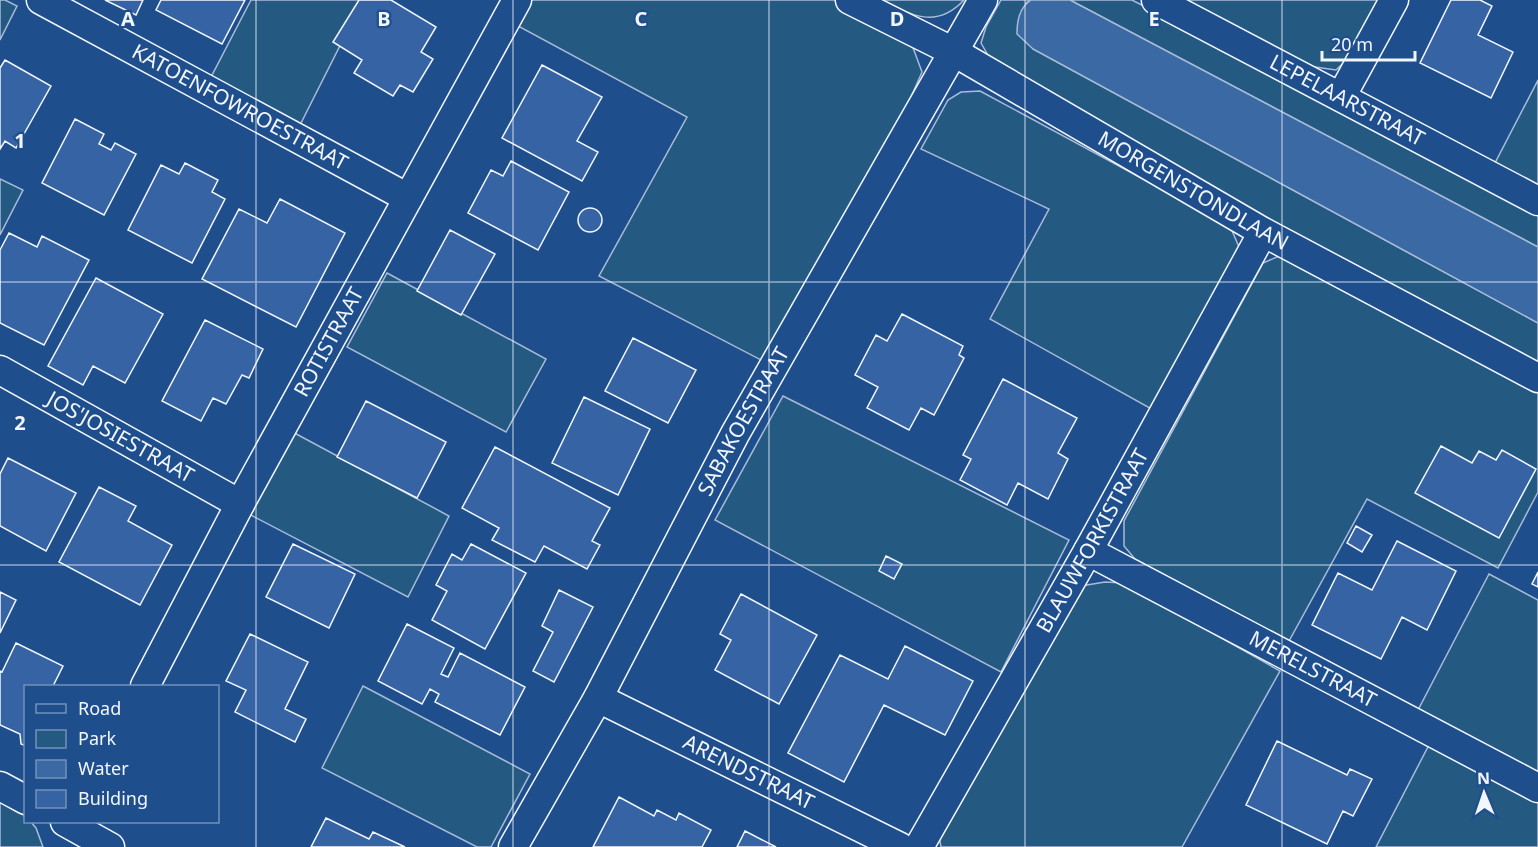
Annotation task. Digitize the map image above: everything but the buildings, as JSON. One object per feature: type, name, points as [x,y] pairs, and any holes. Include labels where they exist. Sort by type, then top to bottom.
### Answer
[{"type":"street","name":"KATOENFOWROESTRAAT","points":[[41,0],[408,198]]},
{"type":"street","name":"ROTISTRAAT","points":[[146,685],[240,504],[517,0]]},
{"type":"street","name":"MORGENSTONDLAAN","points":[[850,0],[954,52],[1263,232],[1538,378]]},
{"type":"street","name":"SABAKOESTRAAT","points":[[513,847],[598,698],[735,434],[983,0]]},
{"type":"street","name":"LEPELAARSTRAAT","points":[[1156,0],[1538,201]]},
{"type":"street","points":[[1341,97],[1394,0]]},
{"type":"street","name":"BLAUWFORKISTRAAT","points":[[919,847],[1088,551],[1263,232]]},
{"type":"street","name":"JOS'JOSIESTRAAT","points":[[0,370],[240,504]]},
{"type":"street","name":"MERELSTRAAT","points":[[1088,551],[1538,788]]},
{"type":"street","name":"ARENDSTRAAT","points":[[598,698],[900,847]]},
{"type":"street","points":[[0,786],[24,799]]},
{"type":"street","points":[[68,829],[110,847]]},
{"type":"green space","points":[[0,0],[17,6],[0,40]]},
{"type":"green space","points":[[251,0],[363,0],[299,127],[209,81]]},
{"type":"green space","points":[[532,0],[840,0],[912,45],[922,72],[911,97],[765,362],[599,276],[687,117],[518,26]]},
{"type":"green space","points":[[882,0],[964,0],[944,14],[924,17],[904,11]]},
{"type":"green space","points":[[1001,0],[1031,0],[1026,3],[1033,49],[1538,323],[1538,362],[1124,142],[989,57],[981,43],[986,27]]},
{"type":"green space","points":[[1070,0],[1132,0],[1216,43],[1538,215],[1538,247]]},
{"type":"green space","points":[[1181,0],[1383,0],[1356,51],[1336,70],[1308,66]]},
{"type":"green space","points":[[1538,80],[1538,186],[1495,163]]},
{"type":"green space","points":[[980,91],[1230,226],[1239,247],[1155,411],[990,319],[1049,209],[921,149],[948,100],[961,92]]},
{"type":"green space","points":[[0,179],[23,190],[0,235]]},
{"type":"green space","points":[[1286,253],[1538,388],[1538,492],[1498,568],[1367,499],[1289,641],[1135,559],[1124,546],[1124,521],[1263,263]]},
{"type":"green space","points":[[387,273],[546,359],[506,432],[347,347]]},
{"type":"green space","points":[[783,396],[1069,540],[1001,672],[715,520]]},
{"type":"green space","points":[[287,429],[449,516],[408,597],[243,511]]},
{"type":"green space","points":[[1489,574],[1538,600],[1538,776],[1417,712]]},
{"type":"green space","points":[[1105,582],[1124,583],[1280,671],[1182,847],[941,847],[939,836],[1081,586]]},
{"type":"green space","points":[[363,686],[530,774],[491,847],[477,847],[322,768]]},
{"type":"green space","points":[[1430,743],[1538,802],[1538,847],[1376,847]]},
{"type":"green space","points":[[0,801],[23,813],[24,823],[32,823],[36,828],[43,847],[0,847]]},
{"type":"water","points":[[1031,0],[1070,0],[1538,247],[1538,323],[1033,49],[1017,34],[1020,15]]}]
